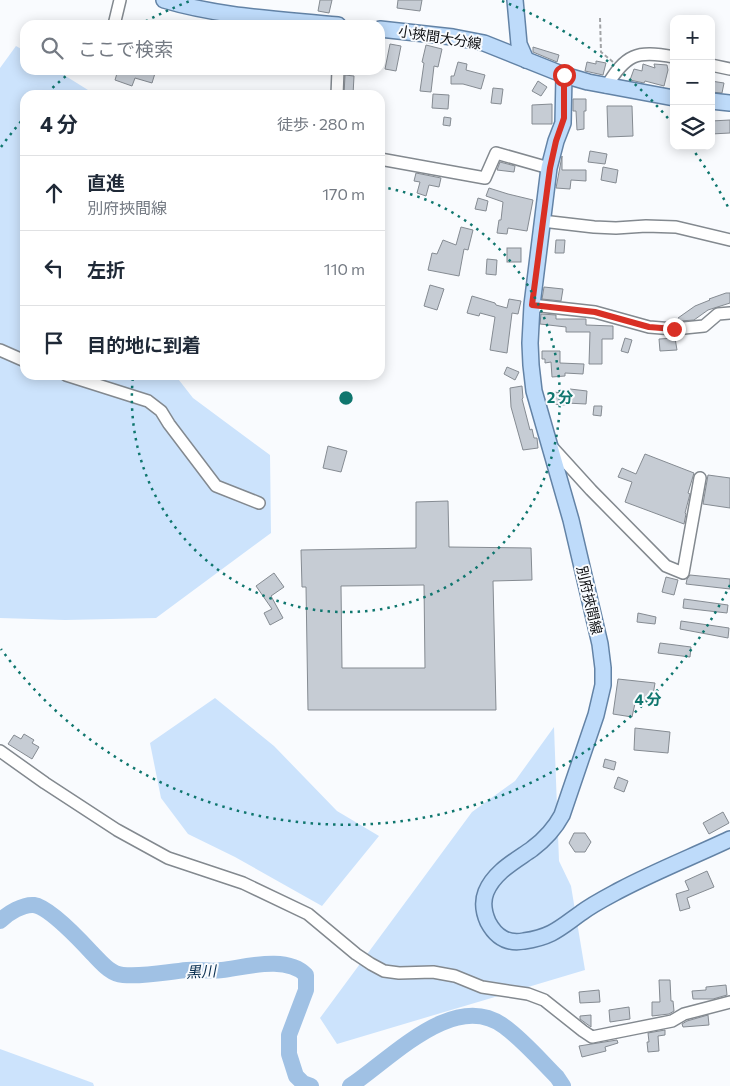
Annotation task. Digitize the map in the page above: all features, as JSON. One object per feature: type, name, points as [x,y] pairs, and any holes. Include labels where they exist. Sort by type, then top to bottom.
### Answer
[{"type":"main road","points":[[164,0],[210,11],[279,20]]},
{"type":"main road","points":[[515,0],[519,44],[526,60],[564,75],[606,87],[670,97]]},
{"type":"main road","name":"小挾間大分線","points":[[385,30],[453,37],[484,43],[526,60]]},
{"type":"main road","name":"別府挾間線","points":[[564,75],[563,123],[556,141],[550,168],[532,305],[530,343],[532,378],[571,520],[600,644],[604,668],[603,685],[592,729],[562,815],[540,842],[507,866],[489,886],[484,902],[486,918],[497,936],[509,941],[524,942],[552,934],[581,913],[622,889],[730,839]]},
{"type":"main road","points":[[715,101],[730,103]]},
{"type":"street","points":[[115,20],[120,0]]},
{"type":"street","points":[[606,87],[618,67],[625,61],[638,56],[656,54],[670,56]]},
{"type":"street","points":[[715,66],[730,69]]},
{"type":"street","points":[[337,90],[338,75]]},
{"type":"street","points":[[385,160],[485,178],[496,154],[550,168]]},
{"type":"street","points":[[542,220],[594,227],[676,227],[730,240]]},
{"type":"street","points":[[532,305],[595,312],[649,327],[674,329],[704,326],[718,314],[730,313]]},
{"type":"street","points":[[0,350],[20,359]]},
{"type":"street","points":[[82,380],[148,401],[160,410],[216,486],[259,503]]},
{"type":"street","points":[[549,444],[591,490],[666,566],[683,573],[700,478]]},
{"type":"street","points":[[0,751],[117,830],[168,858],[224,876],[308,914],[356,954],[384,971],[400,973],[433,972],[456,976],[482,987],[528,994],[544,1000],[583,1032],[592,1037],[672,1021],[684,1014],[730,1002]]},
{"type":"path","points":[[600,18],[602,52],[618,67]]},
{"type":"shaded area","points":[[16,46],[20,48],[20,75],[64,75],[88,90],[20,90],[20,380],[179,380],[193,398],[270,455],[271,533],[156,618],[65,620],[0,618],[0,68]]},
{"type":"shaded area","points":[[215,698],[274,746],[337,811],[379,836],[322,906],[235,857],[188,834],[161,798],[150,743]]},
{"type":"shaded area","points":[[554,727],[559,861],[571,886],[585,970],[337,1044],[320,1018],[472,812],[515,781]]},
{"type":"shaded area","points":[[0,1049],[93,1083],[94,1086],[0,1086]]},
{"type":"building","points":[[320,0],[332,0],[329,13],[318,11]]},
{"type":"building","points":[[398,0],[422,0],[420,11],[397,8]]},
{"type":"building","points":[[390,44],[401,46],[396,71],[385,69]]},
{"type":"building","points":[[426,45],[442,49],[438,67],[434,66],[431,92],[420,91],[424,63],[422,62]]},
{"type":"building","points":[[533,47],[559,55],[557,62],[533,52]]},
{"type":"building","points":[[596,61],[606,63],[603,75],[585,71],[587,62],[596,64]]},
{"type":"building","points":[[458,62],[467,64],[466,70],[485,75],[481,89],[463,84],[451,84],[451,76],[454,76]]},
{"type":"building","points":[[643,64],[655,68],[654,64],[667,65],[668,70],[664,86],[645,81],[644,83],[630,80],[634,69],[642,71]]},
{"type":"building","points":[[116,75],[154,75],[152,83],[135,78],[132,86],[115,80]]},
{"type":"building","points":[[345,75],[354,76],[353,90],[344,90]]},
{"type":"building","points":[[538,81],[547,87],[541,96],[532,91]]},
{"type":"building","points":[[715,82],[724,83],[722,93],[715,92]]},
{"type":"building","points":[[493,88],[503,89],[501,104],[491,103]]},
{"type":"building","points":[[433,94],[449,95],[448,109],[432,108]]},
{"type":"building","points":[[573,99],[586,99],[584,129],[577,130],[576,111],[573,111]]},
{"type":"building","points":[[552,104],[552,124],[532,124],[532,105]]},
{"type":"building","points":[[607,106],[632,106],[633,136],[608,137]]},
{"type":"building","points":[[444,117],[451,118],[450,126],[443,125]]},
{"type":"building","points":[[730,120],[730,133],[715,134],[715,121]]},
{"type":"building","points":[[590,151],[607,154],[605,164],[588,162]]},
{"type":"building","points":[[562,156],[562,170],[586,170],[586,181],[571,180],[570,189],[556,188]]},
{"type":"building","points":[[500,162],[515,166],[514,172],[497,170]]},
{"type":"building","points":[[603,167],[618,170],[616,183],[601,180]]},
{"type":"building","points":[[416,173],[441,178],[439,187],[429,185],[426,196],[417,193],[420,182],[414,181]]},
{"type":"building","points":[[489,188],[533,200],[527,231],[508,228],[507,234],[497,233],[503,202],[486,196]]},
{"type":"building","points":[[478,198],[488,201],[486,211],[475,209]]},
{"type":"building","points":[[461,227],[473,230],[468,250],[464,249],[459,276],[428,270],[432,253],[437,254],[443,240],[456,245]]},
{"type":"building","points":[[556,240],[565,240],[564,253],[555,253]]},
{"type":"building","points":[[507,248],[521,248],[521,262],[507,262]]},
{"type":"building","points":[[487,259],[497,260],[496,275],[486,274]]},
{"type":"building","points":[[430,285],[444,289],[437,310],[424,306]]},
{"type":"building","points":[[544,287],[563,289],[561,301],[542,299]]},
{"type":"building","points":[[730,293],[730,303],[708,310],[694,320],[680,321],[678,318],[695,306]]},
{"type":"building","points":[[472,296],[507,308],[509,299],[521,301],[518,314],[512,313],[507,353],[490,350],[495,317],[480,313],[479,316],[467,313]]},
{"type":"building","points":[[541,314],[556,315],[556,319],[586,319],[586,325],[613,326],[613,339],[602,339],[602,364],[589,364],[590,332],[566,332],[566,327],[540,324]]},
{"type":"building","points":[[625,338],[632,340],[628,353],[621,351]]},
{"type":"building","points":[[675,338],[677,350],[660,351],[659,339]]},
{"type":"building","points":[[542,351],[560,351],[560,363],[584,364],[583,374],[565,373],[565,376],[552,377],[551,362],[545,363],[545,359],[542,359]]},
{"type":"building","points":[[507,367],[519,372],[515,380],[504,374]]},
{"type":"building","points":[[522,386],[522,399],[530,430],[532,429],[534,438],[537,438],[538,448],[523,450],[511,407],[510,388]]},
{"type":"building","points":[[570,389],[587,391],[586,404],[550,404],[550,392],[569,393]]},
{"type":"building","points":[[594,406],[602,406],[601,416],[593,415]]},
{"type":"building","points":[[328,446],[347,451],[341,472],[323,468]]},
{"type":"building","points":[[645,454],[694,473],[688,493],[690,494],[684,524],[625,502],[632,482],[618,477],[622,468],[636,474]]},
{"type":"building","points":[[708,475],[730,478],[730,508],[703,504]]},
{"type":"building","points":[[448,501],[449,547],[531,548],[532,580],[493,581],[496,710],[308,710],[306,587],[302,587],[301,550],[416,548],[416,502]],"holes":[[[424,585],[425,668],[342,668],[341,586]]]},
{"type":"building","points":[[274,573],[284,587],[271,596],[283,618],[270,625],[264,613],[272,609],[256,586]]},
{"type":"building","points":[[690,575],[730,579],[730,589],[686,584]]},
{"type":"building","points":[[666,577],[678,580],[674,595],[662,592]]},
{"type":"building","points":[[684,599],[728,605],[727,613],[683,608]]},
{"type":"building","points":[[638,613],[656,617],[655,624],[637,622]]},
{"type":"building","points":[[681,621],[729,628],[728,638],[680,629]]},
{"type":"building","points":[[660,643],[691,647],[690,657],[658,653]]},
{"type":"building","points":[[618,679],[655,683],[652,701],[636,699],[632,717],[613,714]]},
{"type":"building","points":[[635,728],[670,732],[668,753],[634,750]]},
{"type":"building","points":[[24,734],[34,740],[32,743],[39,747],[32,759],[8,744],[14,735],[21,739]]},
{"type":"building","points":[[605,759],[616,762],[614,770],[603,767]]},
{"type":"building","points":[[618,777],[628,781],[624,792],[614,788]]},
{"type":"building","points":[[723,812],[729,823],[709,834],[703,823]]},
{"type":"building","points":[[574,833],[585,833],[591,842],[585,852],[575,852],[569,843]]},
{"type":"building","points":[[707,871],[714,887],[687,898],[690,908],[680,911],[676,894],[689,890],[685,881]]},
{"type":"building","points":[[659,980],[670,980],[671,1001],[673,1001],[674,1011],[669,1014],[652,1016],[652,1002],[660,1002]]},
{"type":"building","points":[[726,985],[727,995],[713,999],[693,999],[692,991],[706,990],[706,987]]},
{"type":"building","points":[[599,990],[600,1002],[580,1003],[579,992]]},
{"type":"building","points":[[629,1007],[630,1019],[610,1022],[609,1010]]},
{"type":"building","points":[[591,1015],[591,1027],[580,1019],[580,1016]]},
{"type":"building","points":[[708,1015],[709,1025],[683,1027],[682,1024],[687,1021]]},
{"type":"building","points":[[665,1030],[665,1035],[658,1036],[659,1051],[648,1052],[648,1033]]},
{"type":"building","points":[[617,1040],[618,1043],[605,1047],[606,1051],[582,1057],[579,1046]]},
{"type":"waterway","name":"黒川","points":[[0,921],[11,912],[21,908],[30,905],[40,907],[64,925],[106,967],[123,975],[147,975],[187,970],[218,971],[266,964],[288,965],[298,969],[306,975],[306,990],[289,1035],[289,1054],[296,1076],[303,1083],[311,1086]]},
{"type":"waterway","name":"黒川","points":[[350,1086],[424,1032],[445,1022],[465,1016],[486,1017],[505,1027],[532,1051],[563,1086]]},
{"type":"route","points":[[564,75],[564,118],[552,157],[544,199],[532,305],[595,312],[649,327],[674,329]]}]
